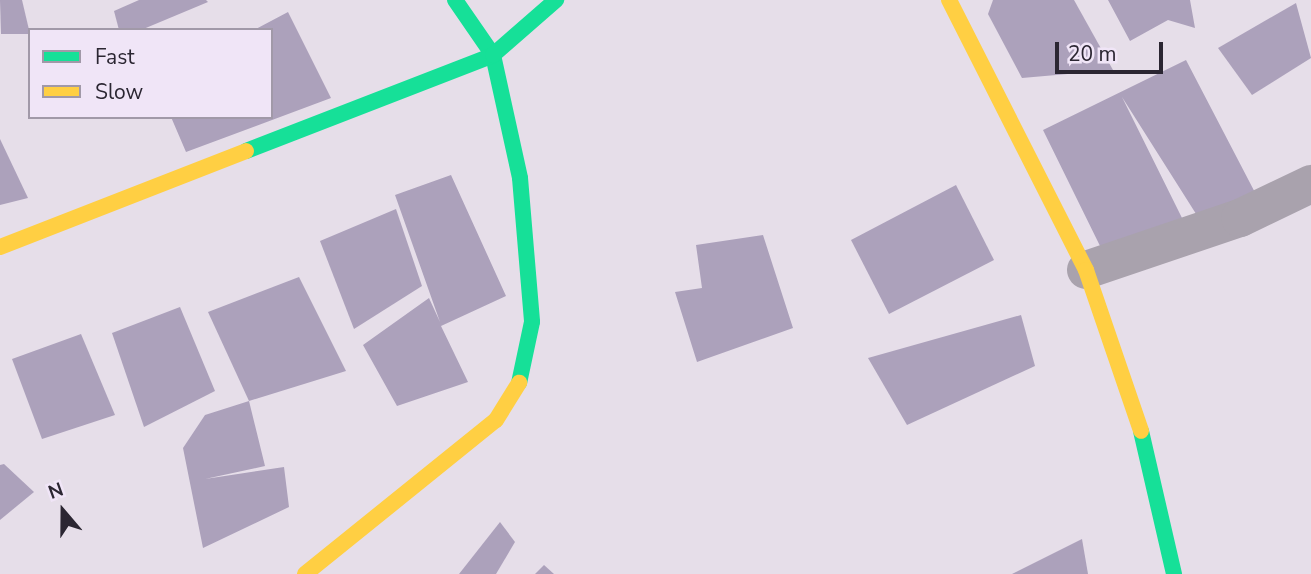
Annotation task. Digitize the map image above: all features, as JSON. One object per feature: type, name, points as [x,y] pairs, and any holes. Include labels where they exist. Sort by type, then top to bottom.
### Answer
[{"type":"street","points":[[305,574],[496,420],[525,373],[532,322],[520,178],[493,55],[455,0]]},
{"type":"street","points":[[0,247],[493,55],[556,0]]},
{"type":"street","points":[[949,0],[1086,270],[1136,408],[1174,574]]},
{"type":"street","points":[[1086,270],[1240,218],[1311,184]]},
{"type":"building","points":[[0,0],[22,0],[28,34],[1,34]]},
{"type":"building","points":[[139,0],[208,2],[146,28],[118,28],[114,11]]},
{"type":"building","points":[[993,0],[1074,0],[1113,70],[1022,78],[988,14]]},
{"type":"building","points":[[1108,0],[1190,0],[1195,28],[1168,20],[1130,41]]},
{"type":"building","points":[[1296,3],[1311,58],[1252,95],[1218,48]]},
{"type":"building","points":[[288,12],[331,98],[186,152],[172,119],[273,119],[273,28],[258,28]]},
{"type":"building","points":[[1186,60],[1261,204],[1198,217],[1122,97],[1182,218],[1102,250],[1043,130]]},
{"type":"building","points":[[0,139],[28,198],[0,205]]},
{"type":"building","points":[[451,175],[506,296],[441,326],[468,382],[397,406],[363,345],[429,298],[440,322],[395,195]]},
{"type":"building","points":[[956,185],[994,260],[889,314],[851,240]]},
{"type":"building","points":[[396,209],[422,286],[354,329],[320,241]]},
{"type":"building","points":[[763,235],[793,328],[697,362],[675,292],[702,288],[696,245]]},
{"type":"building","points":[[299,277],[346,371],[249,401],[208,312]]},
{"type":"building","points":[[180,307],[215,391],[144,427],[112,333]]},
{"type":"building","points":[[1021,315],[1035,366],[907,425],[868,358]]},
{"type":"building","points":[[81,334],[115,415],[42,439],[12,359]]},
{"type":"building","points":[[249,401],[265,466],[205,479],[284,467],[289,507],[203,548],[183,448],[205,415]]},
{"type":"building","points":[[4,464],[34,492],[0,520],[0,465]]},
{"type":"building","points":[[500,522],[515,542],[496,574],[459,574]]},
{"type":"building","points":[[1082,539],[1088,574],[1012,574]]},
{"type":"building","points":[[544,565],[554,574],[535,574]]},
{"type":"traffic: fast","points":[[455,0],[493,55],[520,178],[532,322],[519,383]]},
{"type":"traffic: fast","points":[[246,151],[493,55],[556,0]]},
{"type":"traffic: fast","points":[[1141,431],[1174,574]]},
{"type":"traffic: slow","points":[[949,0],[1086,270],[1141,431]]},
{"type":"traffic: slow","points":[[0,247],[246,151]]},
{"type":"traffic: slow","points":[[305,574],[496,420],[519,383]]}]
